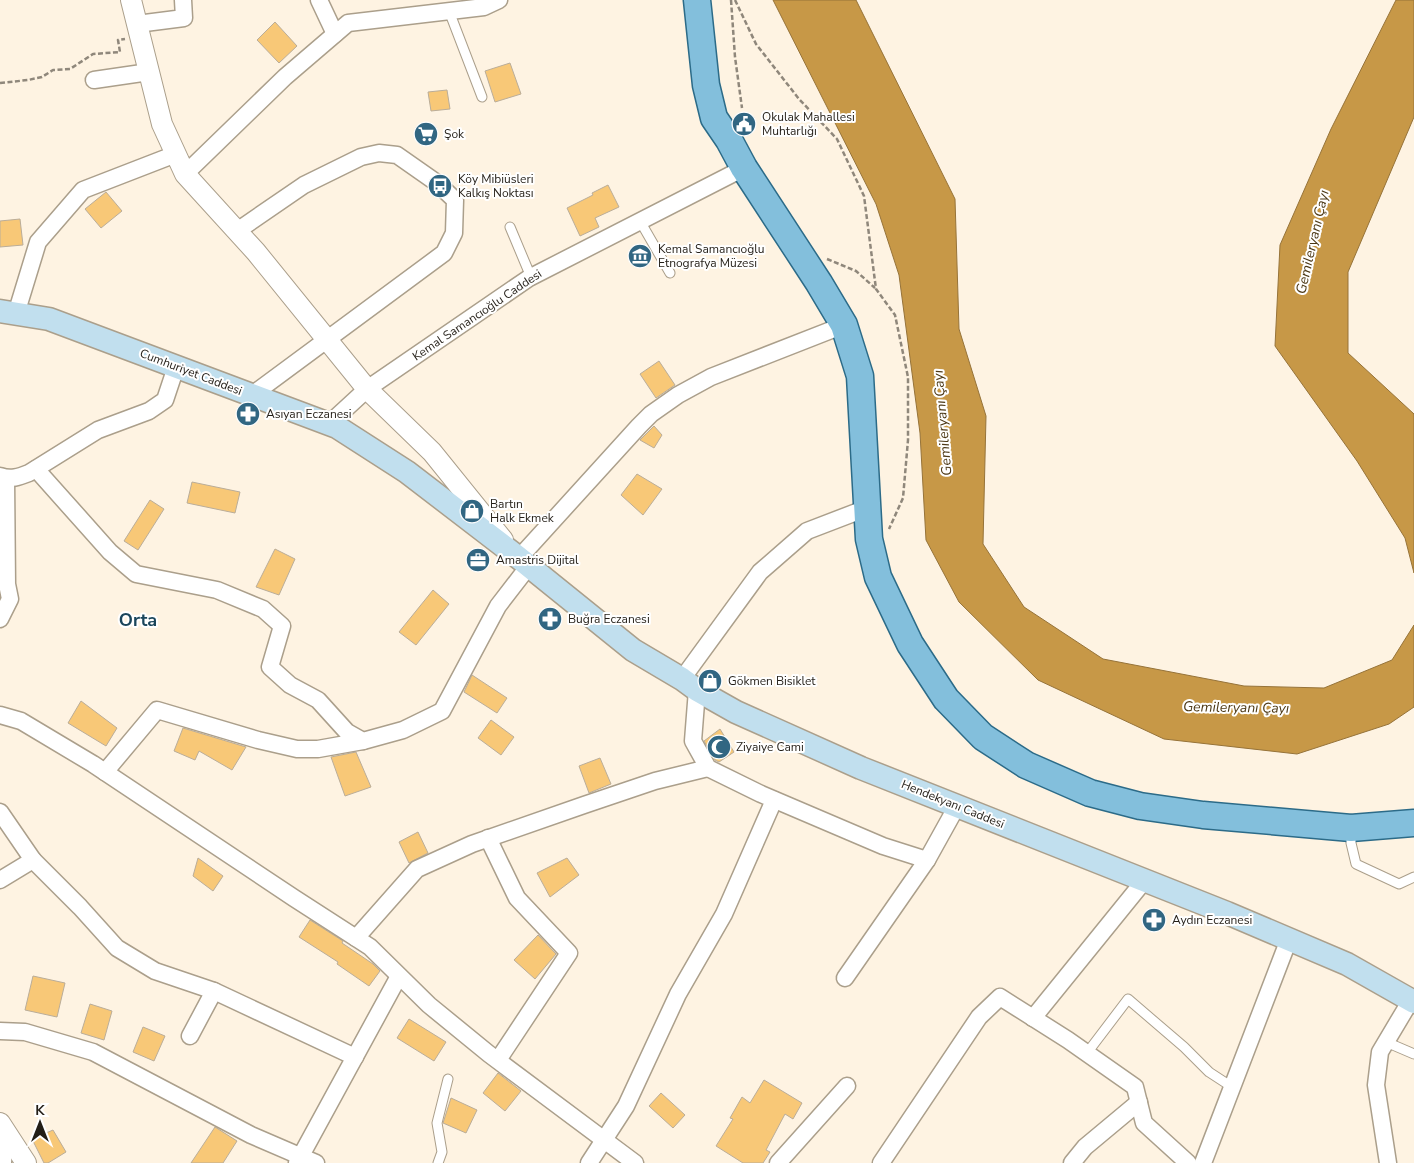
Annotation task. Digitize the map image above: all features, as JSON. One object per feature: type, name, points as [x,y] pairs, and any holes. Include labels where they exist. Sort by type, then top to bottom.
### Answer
[{"type":"main road","points":[[697,0],[706,85],[714,118],[844,325],[860,376],[868,539],[878,577],[910,644],[946,699],[983,738],[1026,764],[1090,793],[1140,806],[1203,815],[1351,828],[1414,823]]},
{"type":"main road","name":"Cumhuriyet Caddesi","points":[[8,313],[48,319],[337,427],[406,472],[523,563]]},
{"type":"main road","name":"Hendekyanı Caddesi","points":[[523,563],[633,650],[736,712],[861,768],[1289,939],[1347,964],[1413,1001]]},
{"type":"street","points":[[132,0],[162,124],[185,174],[256,252],[367,389],[432,452],[523,563]]},
{"type":"street","points":[[139,29],[184,18],[183,0]]},
{"type":"street","points":[[319,0],[335,34]]},
{"type":"street","points":[[185,174],[285,77],[348,23],[484,7],[499,0]]},
{"type":"street","points":[[94,80],[149,72]]},
{"type":"street","points":[[237,231],[304,185],[361,157],[379,152],[398,155],[437,183],[456,200],[454,234],[444,253],[252,395]]},
{"type":"street","points":[[8,313],[38,242],[83,190],[176,154]]},
{"type":"street","name":"Kemal Samancıoğlu Caddesi","points":[[329,424],[367,389],[531,277],[744,168]]},
{"type":"street","points":[[106,772],[157,710],[258,740],[297,749],[318,749],[363,742],[403,730],[442,711],[523,563],[639,426],[664,404],[694,385],[844,325]]},
{"type":"street","points":[[0,619],[10,599],[6,584],[3,477],[18,478],[36,469],[98,430],[150,411],[165,400],[176,367]]},
{"type":"street","points":[[36,469],[110,552],[136,574],[217,590],[263,609],[282,626],[270,666],[290,686],[318,700],[346,732],[363,742]]},
{"type":"street","points":[[867,508],[807,531],[760,572],[689,685],[693,741],[708,768],[774,800],[883,846],[927,860]]},
{"type":"street","points":[[0,716],[21,721],[106,772],[370,946],[429,1005],[498,1060],[635,1163]]},
{"type":"street","points":[[356,938],[416,869],[488,838],[655,781],[708,768]]},
{"type":"street","points":[[589,1163],[626,1106],[678,994],[724,914],[774,800]]},
{"type":"street","points":[[845,978],[927,860],[957,806]]},
{"type":"street","points":[[0,812],[33,860],[80,907],[117,948],[155,971],[214,991],[355,1057]]},
{"type":"street","points":[[488,838],[517,898],[569,953],[498,1060]]},
{"type":"street","points":[[0,880],[33,860]]},
{"type":"street","points":[[1033,1018],[1144,880]]},
{"type":"street","points":[[1203,1163],[1289,939]]},
{"type":"street","points":[[0,1031],[25,1032],[93,1052],[251,1135],[305,1161],[355,1057],[399,976]]},
{"type":"street","points":[[190,1036],[214,991]]},
{"type":"street","points":[[881,1163],[979,1016],[1000,997],[1087,1053],[1135,1088],[1144,1123],[1188,1163]]},
{"type":"street","points":[[1388,1163],[1376,1085],[1380,1052],[1413,1001]]},
{"type":"street","points":[[778,1163],[847,1086]]},
{"type":"street","points":[[1072,1163],[1085,1147],[1139,1102]]},
{"type":"street","points":[[2,1127],[3,1163]]},
{"type":"street","points":[[2,1127],[26,1163]]},
{"type":"lane","points":[[448,11],[482,97]]},
{"type":"lane","points":[[640,221],[670,273]]},
{"type":"lane","points":[[510,227],[531,277]]},
{"type":"lane","points":[[1351,828],[1351,843],[1356,864],[1399,884],[1414,877]]},
{"type":"lane","points":[[1087,1053],[1128,999],[1184,1047],[1209,1072],[1232,1087]]},
{"type":"lane","points":[[1386,1042],[1414,1054]]},
{"type":"lane","points":[[438,1163],[442,1152],[437,1123],[448,1079]]},
{"type":"path","points":[[733,0],[735,57],[742,108]]},
{"type":"path","points":[[733,0],[756,44],[799,99],[837,139],[864,196],[876,289]]},
{"type":"path","points":[[0,83],[28,80],[42,77],[53,70],[70,69],[93,54],[120,52],[118,40],[139,29]]},
{"type":"path","points":[[801,255],[826,258],[856,271],[876,289],[895,315],[908,377],[908,440],[903,498],[889,530],[871,551]]},
{"type":"water","name":"Gemileryanı Çayı","points":[[773,0],[856,0],[955,199],[959,329],[986,416],[983,544],[1024,607],[1103,659],[1244,686],[1324,688],[1392,660],[1414,625],[1414,707],[1389,724],[1297,754],[1164,739],[1038,680],[959,602],[926,540],[920,433],[899,275],[876,204]]},
{"type":"water","name":"Gemileryanı Çayı","points":[[1396,0],[1414,0],[1414,117],[1348,272],[1348,353],[1414,414],[1414,573],[1405,538],[1357,461],[1275,346],[1280,245],[1331,129]]},
{"type":"building","points":[[275,22],[297,46],[279,63],[257,40]]},
{"type":"building","points":[[510,63],[521,94],[495,102],[485,71]]},
{"type":"building","points":[[447,90],[450,109],[431,111],[428,92]]},
{"type":"building","points":[[608,185],[619,207],[595,218],[599,227],[580,236],[567,208]]},
{"type":"building","points":[[106,192],[122,211],[101,228],[85,209]]},
{"type":"building","points":[[20,219],[23,245],[0,247],[0,221]]},
{"type":"building","points":[[659,361],[675,385],[656,398],[640,374]]},
{"type":"building","points":[[654,426],[662,435],[654,448],[640,440]]},
{"type":"building","points":[[637,474],[662,489],[643,515],[621,495]]},
{"type":"building","points":[[192,482],[240,492],[235,513],[187,503]]},
{"type":"building","points":[[150,500],[164,509],[138,550],[124,541]]},
{"type":"building","points":[[275,549],[295,559],[279,595],[256,587]]},
{"type":"building","points":[[433,590],[449,604],[416,645],[399,632]]},
{"type":"building","points":[[472,675],[507,698],[497,713],[464,692]]},
{"type":"building","points":[[81,701],[117,728],[106,746],[68,723]]},
{"type":"building","points":[[491,720],[514,737],[501,755],[478,738]]},
{"type":"building","points":[[183,728],[246,747],[232,770],[199,751],[195,760],[174,751]]},
{"type":"building","name":"Ziyaiye Cami","points":[[720,729],[734,752],[719,762],[715,760],[704,741]]},
{"type":"building","points":[[356,752],[371,787],[345,796],[331,757]]},
{"type":"building","points":[[600,758],[611,784],[589,793],[579,766]]},
{"type":"building","points":[[418,832],[428,853],[409,863],[399,842]]},
{"type":"building","points":[[198,858],[223,876],[213,891],[193,876]]},
{"type":"building","points":[[567,858],[579,875],[550,897],[537,873]]},
{"type":"building","points":[[310,920],[343,941],[342,943],[380,971],[369,986],[337,964],[338,962],[299,937]]},
{"type":"building","points":[[538,935],[556,954],[535,979],[514,960]]},
{"type":"building","points":[[33,976],[65,983],[57,1017],[25,1010]]},
{"type":"building","points":[[90,1004],[112,1011],[104,1040],[81,1033]]},
{"type":"building","points":[[409,1019],[446,1042],[434,1061],[397,1038]]},
{"type":"building","points":[[143,1027],[165,1036],[154,1061],[133,1052]]},
{"type":"building","points":[[498,1073],[521,1091],[505,1111],[483,1093]]},
{"type":"building","points":[[764,1080],[802,1103],[793,1119],[785,1114],[766,1150],[770,1152],[763,1163],[743,1163],[716,1146],[733,1119],[730,1118],[742,1097],[750,1103]]},
{"type":"building","points":[[661,1093],[685,1115],[673,1128],[649,1106]]},
{"type":"building","points":[[451,1098],[477,1110],[466,1133],[443,1123]]},
{"type":"building","points":[[215,1127],[237,1141],[223,1163],[191,1163]]},
{"type":"building","points":[[53,1130],[66,1152],[48,1163],[44,1163],[32,1139]]},
{"type":"place","name":"Okulak Mahallesi Muhtarlığı","points":[[744,124]]},
{"type":"place","name":"Şok","points":[[426,134]]},
{"type":"place","name":"Köy Mibiüsleri Kalkış Noktası","points":[[440,186]]},
{"type":"place","name":"Kemal Samancıoğlu Etnografya Müzesi","points":[[640,256]]},
{"type":"place","name":"Asıyan Eczanesi","points":[[248,414]]},
{"type":"place","name":"Bartın Halk Ekmek","points":[[472,511]]},
{"type":"place","name":"Amastris Dijital","points":[[478,560]]},
{"type":"place","name":"Buğra Eczanesi","points":[[550,619]]},
{"type":"place","name":"Gökmen Bisiklet","points":[[710,681]]},
{"type":"place","name":"Ziyaiye Cami","points":[[719,747]]},
{"type":"place","name":"Aydın Eczanesi","points":[[1154,920]]},
{"type":"district","name":"Orta","points":[[138,620]]}]
